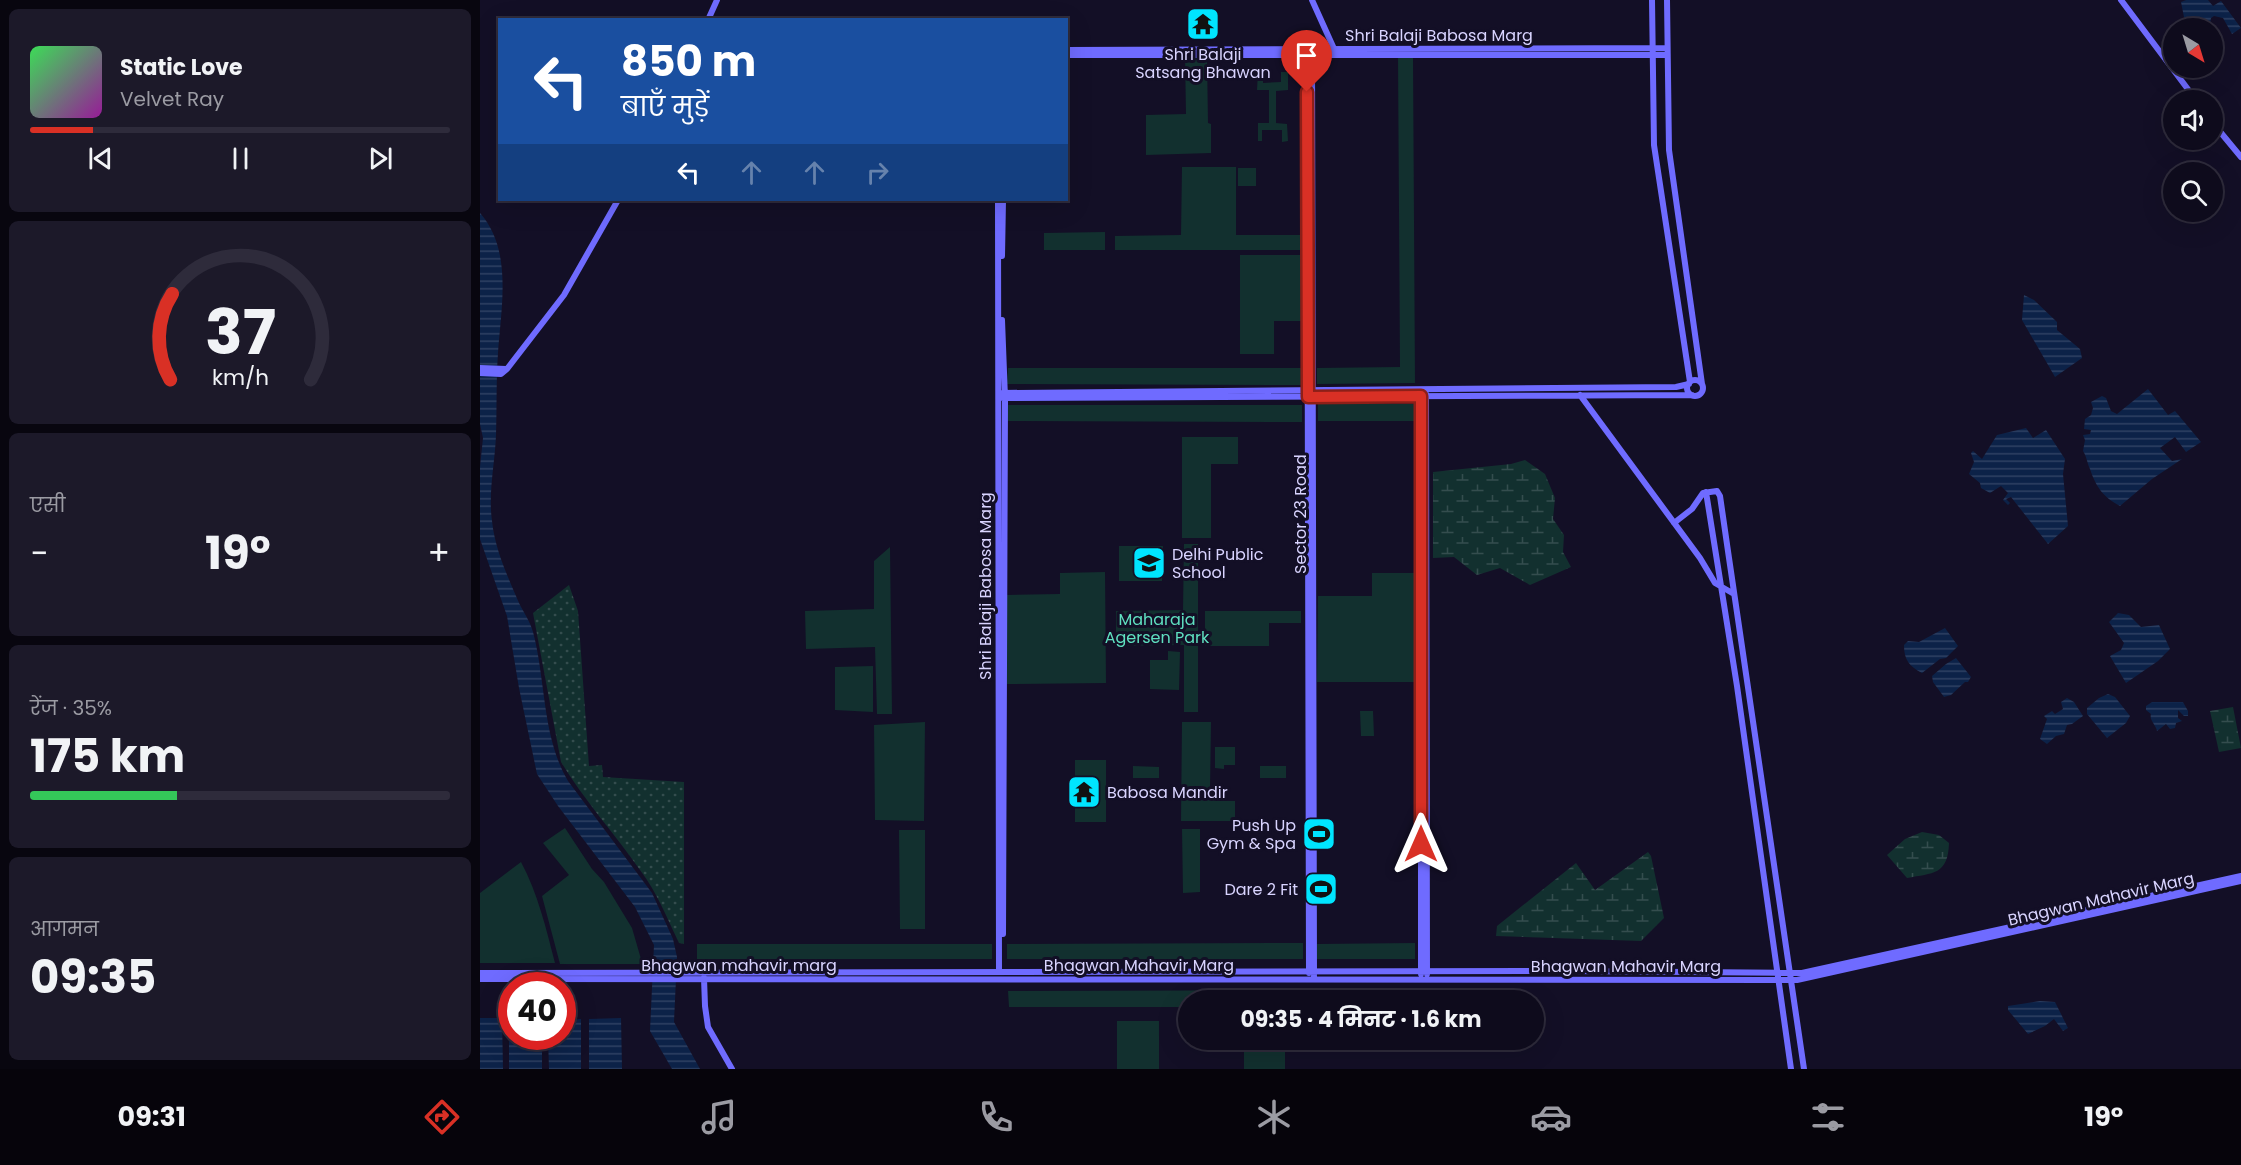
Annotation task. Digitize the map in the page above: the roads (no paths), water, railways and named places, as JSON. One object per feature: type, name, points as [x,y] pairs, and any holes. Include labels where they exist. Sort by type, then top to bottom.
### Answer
[{"type":"street","points":[[709,18],[717,0]]},
{"type":"street","points":[[1312,0],[1335,52]]},
{"type":"street","points":[[1652,0],[1654,146],[1690,383],[1688,391],[1692,395]]},
{"type":"street","points":[[1424,393],[1580,396],[1700,395],[1703,390],[1669,150],[1667,0]]},
{"type":"street","points":[[2121,0],[2188,90]]},
{"type":"street","name":"Shri Balaji Babosa Marg","points":[[1068,50],[1667,51]]},
{"type":"street","name":"Shri Balaji Babosa Marg","points":[[1068,55],[1310,52]]},
{"type":"street","name":"Sector 23 Road","points":[[1310,52],[1311,975]]},
{"type":"street","points":[[2223,135],[2241,157]]},
{"type":"street","points":[[480,373],[503,371],[564,295],[617,201]]},
{"type":"street","name":"Shri Balaji Babosa Marg","points":[[1000,201],[1000,974]]},
{"type":"street","points":[[480,368],[503,371]]},
{"type":"street","points":[[1001,396],[1424,393],[1679,387],[1699,380],[1702,384]]},
{"type":"street","points":[[1679,387],[1680,396]]},
{"type":"street","points":[[1580,388],[1580,396],[1703,562],[1713,580],[1734,594]]},
{"type":"street","points":[[1424,393],[1424,975]]},
{"type":"street","points":[[1674,523],[1692,509],[1702,493],[1717,491],[1720,496],[1804,1069]]},
{"type":"street","points":[[1706,492],[1739,699],[1791,1069]]},
{"type":"street","points":[[1739,699],[1748,697]]},
{"type":"street","name":"Bhagwan Mahavir Marg","points":[[1000,974],[1790,976],[2241,876]]},
{"type":"street","name":"Bhagwan Mahavir Marg","points":[[1790,976],[1802,980],[2241,881]]},
{"type":"street","name":"Bhagwan mahavir marg","points":[[480,973],[1000,974]]},
{"type":"street","name":"Bhagwan mahavir marg","points":[[480,979],[649,975]]},
{"type":"street","name":"Bhagwan mahavir marg","points":[[684,975],[704,978],[862,975]]},
{"type":"street","points":[[704,978],[708,1027],[732,1069]]},
{"type":"water","points":[[2208,0],[2213,6],[2221,1],[2241,28],[2232,34],[2223,18],[2214,16],[2185,18],[2181,2]]},
{"type":"water","points":[[480,213],[497,244],[502,280],[491,500],[496,542],[506,573],[533,632],[549,727],[560,764],[568,781],[652,893],[673,939],[677,957],[674,1022],[700,1069],[672,1069],[650,1031],[654,945],[635,907],[558,806],[537,774],[507,616],[480,539],[480,467],[483,438],[480,424]]},
{"type":"water","points":[[2024,295],[2034,300],[2057,322],[2057,330],[2080,349],[2082,358],[2055,377],[2022,320]]},
{"type":"water","points":[[2148,389],[2168,415],[2175,411],[2201,442],[2186,452],[2175,437],[2160,448],[2172,461],[2182,459],[2152,479],[2120,506],[2105,495],[2092,475],[2083,451],[2085,440],[2083,435],[2090,434],[2091,430],[2084,429],[2085,419],[2091,415],[2093,408],[2091,402],[2102,396],[2106,398],[2111,411],[2117,414]]},
{"type":"water","points":[[2026,428],[2033,438],[2046,430],[2065,459],[2063,474],[2068,526],[2048,544],[2011,497],[2006,499],[2010,503],[2008,505],[2003,500],[2008,493],[2001,486],[1990,493],[1981,488],[1980,483],[1969,474],[1974,462],[1971,453],[1973,451],[1982,459],[1997,435]]},
{"type":"water","points":[[2118,613],[2129,615],[2141,627],[2159,625],[2170,649],[2158,661],[2126,683],[2110,656],[2121,650],[2124,643],[2109,622]]},
{"type":"water","points":[[1945,628],[1958,646],[1946,658],[1940,659],[1922,673],[1914,668],[1906,659],[1904,645],[1908,641],[1919,642]]},
{"type":"water","points":[[1956,658],[1971,677],[1951,695],[1944,697],[1933,682],[1932,676]]},
{"type":"water","points":[[2108,694],[2115,697],[2130,716],[2126,723],[2107,738],[2087,714],[2087,708]]},
{"type":"water","points":[[2067,698],[2074,702],[2083,716],[2067,725],[2064,734],[2056,736],[2047,744],[2040,739],[2047,719],[2044,716],[2052,711],[2055,714],[2063,709],[2061,702]]},
{"type":"water","points":[[2152,702],[2183,702],[2188,716],[2184,716],[2178,710],[2178,718],[2182,721],[2176,723],[2175,728],[2170,729],[2166,724],[2157,731],[2151,714],[2146,710],[2146,706]]},
{"type":"water","points":[[2040,1001],[2055,1002],[2068,1028],[2063,1031],[2054,1019],[2028,1034],[2008,1010],[2008,1006]]},
{"type":"water","points":[[480,1018],[498,1018],[498,1050],[503,1050],[503,1069],[480,1069]]},
{"type":"water","points":[[621,1018],[622,1069],[589,1069],[589,1019]]},
{"type":"water","points":[[576,1019],[581,1019],[581,1069],[549,1069],[548,1050],[576,1050]]},
{"type":"water","points":[[509,1050],[542,1050],[542,1069],[509,1069]]},
{"type":"place","name":"Shri Balaji Satsang Bhawan","points":[[1203,24]]},
{"type":"place","name":"Delhi Public School","points":[[1149,563]]},
{"type":"place","name":"Babosa Mandir","points":[[1084,792]]},
{"type":"place","name":"Push Up Gym & Spa","points":[[1319,834]]},
{"type":"place","name":"Dare 2 Fit","points":[[1321,889]]},
{"type":"park label","name":"Maharaja Agersen Park","points":[[1157,628]]}]
